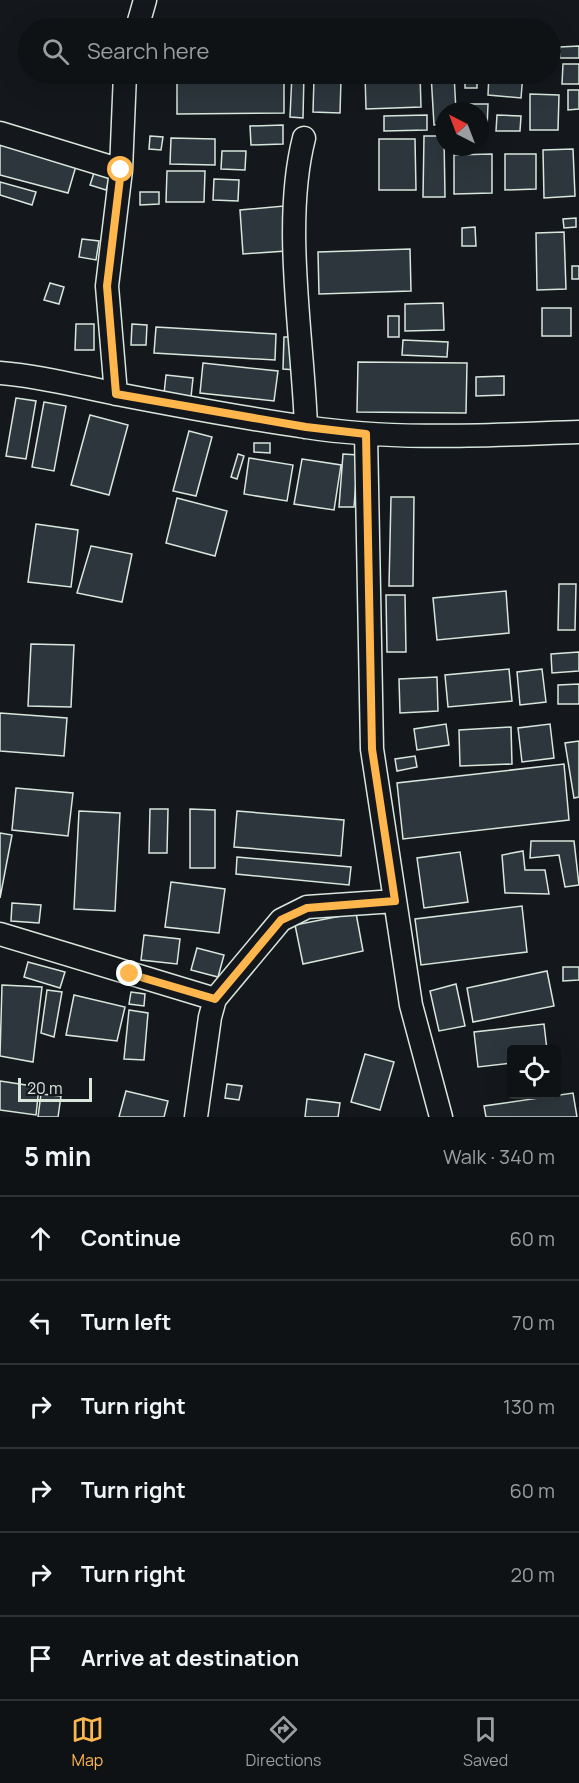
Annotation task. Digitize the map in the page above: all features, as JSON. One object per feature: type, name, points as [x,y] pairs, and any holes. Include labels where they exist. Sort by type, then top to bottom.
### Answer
[{"type":"street","points":[[140,18],[145,0]]},
{"type":"street","points":[[116,394],[107,286],[121,170],[125,84]]},
{"type":"street","points":[[0,133],[121,170]]},
{"type":"street","points":[[304,138],[298,161],[296,267],[304,360],[306,427]]},
{"type":"street","points":[[0,373],[34,376],[116,394],[306,427],[366,434],[447,437],[579,432]]},
{"type":"street","points":[[366,434],[372,749],[411,1005],[441,1117]]},
{"type":"street","points":[[196,1117],[210,1017],[215,999],[281,920],[307,908],[395,901]]},
{"type":"street","points":[[0,934],[215,999]]},
{"type":"building","points":[[579,46],[579,58],[561,58],[561,47]]},
{"type":"building","points":[[563,64],[579,64],[579,84],[562,84]]},
{"type":"building","points":[[177,84],[284,84],[284,113],[177,114]]},
{"type":"building","points":[[292,84],[304,84],[303,118],[290,117]]},
{"type":"building","points":[[314,84],[341,84],[340,113],[313,112]]},
{"type":"building","points":[[365,84],[420,84],[421,107],[366,109]]},
{"type":"building","points":[[432,84],[455,84],[456,102],[435,102],[435,125]]},
{"type":"building","points":[[465,84],[477,84],[477,88],[465,88]]},
{"type":"building","points":[[489,84],[522,84],[521,98],[488,95]]},
{"type":"building","points":[[568,90],[579,90],[579,109],[568,110]]},
{"type":"building","points":[[530,94],[559,95],[558,130],[530,130]]},
{"type":"building","points":[[427,115],[427,130],[384,131],[384,116]]},
{"type":"building","points":[[497,115],[521,116],[520,131],[496,131]]},
{"type":"building","points":[[283,125],[283,144],[251,145],[250,126]]},
{"type":"building","points":[[150,136],[163,137],[161,150],[149,149]]},
{"type":"building","points":[[424,136],[435,136],[435,156],[444,156],[445,197],[423,197]]},
{"type":"building","points":[[171,138],[215,139],[215,165],[170,164]]},
{"type":"building","points":[[379,139],[415,139],[416,190],[379,190]]},
{"type":"building","points":[[0,145],[76,166],[68,193],[0,175]]},
{"type":"building","points":[[573,149],[575,196],[544,198],[543,150]]},
{"type":"building","points":[[222,151],[246,151],[245,170],[221,169]]},
{"type":"building","points":[[492,154],[492,193],[454,194],[454,156],[489,156]]},
{"type":"building","points":[[505,154],[536,154],[536,189],[505,190]]},
{"type":"building","points":[[167,171],[205,171],[204,202],[166,202]]},
{"type":"building","points":[[94,173],[110,178],[106,190],[90,185]]},
{"type":"building","points":[[214,179],[239,180],[238,201],[213,200]]},
{"type":"building","points":[[0,182],[36,192],[32,205],[0,195]]},
{"type":"building","points":[[140,192],[159,192],[159,204],[140,205]]},
{"type":"building","points":[[284,206],[286,251],[243,254],[240,210]]},
{"type":"building","points":[[576,218],[576,227],[564,228],[563,219]]},
{"type":"building","points":[[475,227],[476,246],[462,246],[462,228]]},
{"type":"building","points":[[564,232],[566,289],[537,290],[536,233]]},
{"type":"building","points":[[82,239],[99,241],[96,260],[79,257]]},
{"type":"building","points":[[410,249],[411,291],[319,294],[318,252]]},
{"type":"building","points":[[572,266],[579,266],[579,279],[572,279]]},
{"type":"building","points":[[50,283],[64,287],[59,304],[44,300]]},
{"type":"building","points":[[443,303],[444,330],[405,331],[405,304]]},
{"type":"building","points":[[542,308],[571,308],[571,336],[542,336]]},
{"type":"building","points":[[388,316],[399,316],[399,337],[388,337]]},
{"type":"building","points":[[76,324],[94,324],[94,350],[75,350]]},
{"type":"building","points":[[132,324],[147,325],[146,345],[131,345]]},
{"type":"building","points":[[156,327],[276,334],[275,360],[154,353]]},
{"type":"building","points":[[284,337],[297,337],[296,370],[283,369]]},
{"type":"building","points":[[403,340],[448,342],[447,357],[402,355]]},
{"type":"building","points":[[358,362],[467,363],[466,413],[357,412]]},
{"type":"building","points":[[203,363],[278,371],[274,401],[200,393]]},
{"type":"building","points":[[166,375],[193,378],[191,397],[164,394]]},
{"type":"building","points":[[504,376],[504,395],[476,396],[476,377]]},
{"type":"building","points":[[16,398],[36,401],[26,459],[6,456]]},
{"type":"building","points":[[44,402],[66,406],[54,471],[32,467]]},
{"type":"building","points":[[90,415],[128,425],[109,495],[71,485]]},
{"type":"building","points":[[189,431],[212,437],[196,496],[173,491]]},
{"type":"building","points":[[254,443],[270,443],[270,453],[254,452]]},
{"type":"building","points":[[238,454],[244,456],[237,479],[231,477]]},
{"type":"building","points":[[343,454],[358,455],[354,507],[339,507]]},
{"type":"building","points":[[249,458],[293,465],[287,501],[244,494]]},
{"type":"building","points":[[302,459],[341,465],[334,510],[294,504]]},
{"type":"building","points":[[391,497],[414,497],[413,586],[389,586]]},
{"type":"building","points":[[177,498],[227,511],[215,556],[166,543]]},
{"type":"building","points":[[36,524],[78,530],[71,587],[28,582]]},
{"type":"building","points":[[91,546],[132,554],[122,602],[77,593]]},
{"type":"building","points":[[559,584],[576,584],[575,630],[558,630]]},
{"type":"building","points":[[506,591],[509,633],[437,640],[433,598]]},
{"type":"building","points":[[386,595],[405,595],[406,652],[387,652]]},
{"type":"building","points":[[31,644],[74,645],[71,707],[28,706]]},
{"type":"building","points":[[579,652],[579,671],[552,673],[551,654]]},
{"type":"building","points":[[509,669],[512,701],[448,707],[445,675]]},
{"type":"building","points":[[542,669],[546,702],[520,705],[517,672]]},
{"type":"building","points":[[437,677],[438,711],[400,713],[399,679]]},
{"type":"building","points":[[579,684],[579,704],[558,704],[558,685]]},
{"type":"building","points":[[0,713],[67,718],[64,756],[0,751]]},
{"type":"building","points":[[446,724],[449,745],[417,750],[414,729]]},
{"type":"building","points":[[550,724],[554,758],[522,762],[518,728]]},
{"type":"building","points":[[511,727],[512,764],[460,766],[459,730]]},
{"type":"building","points":[[579,741],[579,797],[574,798],[565,743]]},
{"type":"building","points":[[415,756],[417,767],[397,771],[395,759]]},
{"type":"building","points":[[564,764],[569,820],[403,839],[397,783]]},
{"type":"building","points":[[16,788],[73,793],[68,836],[12,830]]},
{"type":"building","points":[[150,809],[168,809],[167,853],[149,853]]},
{"type":"building","points":[[190,809],[215,810],[215,868],[190,868]]},
{"type":"building","points":[[79,811],[120,813],[115,911],[74,909]]},
{"type":"building","points":[[237,811],[344,820],[341,856],[234,847]]},
{"type":"building","points":[[0,833],[12,835],[0,898]]},
{"type":"building","points":[[531,841],[574,841],[579,885],[565,887],[559,855],[530,858]]},
{"type":"building","points":[[523,851],[525,870],[545,870],[549,894],[505,893],[502,855]]},
{"type":"building","points":[[460,852],[468,902],[424,908],[417,858]]},
{"type":"building","points":[[237,857],[351,867],[349,885],[236,874]]},
{"type":"building","points":[[171,882],[225,889],[219,933],[165,927]]},
{"type":"building","points":[[12,903],[41,905],[39,923],[11,921]]},
{"type":"building","points":[[522,906],[527,952],[421,965],[415,919]]},
{"type":"building","points":[[356,913],[363,951],[303,964],[295,925]]},
{"type":"building","points":[[144,935],[180,939],[177,964],[141,960]]},
{"type":"building","points":[[197,948],[224,955],[218,977],[191,970]]},
{"type":"building","points":[[28,962],[65,972],[60,988],[24,977]]},
{"type":"building","points":[[563,967],[579,967],[579,980],[563,981]]},
{"type":"building","points":[[547,971],[554,1006],[473,1022],[467,988]]},
{"type":"building","points":[[456,984],[465,1026],[439,1031],[430,991]]},
{"type":"building","points":[[2,985],[42,987],[33,1062],[0,1056]]},
{"type":"building","points":[[47,990],[62,992],[54,1037],[41,1033]]},
{"type":"building","points":[[131,992],[145,994],[144,1006],[129,1004]]},
{"type":"building","points":[[74,995],[125,1007],[117,1041],[66,1035]]},
{"type":"building","points":[[129,1010],[148,1013],[144,1060],[124,1059]]},
{"type":"building","points":[[544,1024],[546,1045],[507,1045],[507,1064],[478,1067],[474,1032]]},
{"type":"building","points":[[365,1054],[394,1062],[380,1110],[351,1102]]},
{"type":"building","points":[[0,1081],[39,1087],[36,1115],[0,1110]]},
{"type":"building","points":[[227,1084],[242,1086],[239,1100],[225,1098]]},
{"type":"building","points":[[126,1091],[168,1101],[164,1117],[119,1117]]},
{"type":"building","points":[[573,1093],[577,1117],[486,1117],[484,1106],[532,1099],[561,1099],[561,1095]]},
{"type":"building","points":[[41,1094],[61,1096],[58,1117],[38,1117]]},
{"type":"building","points":[[307,1099],[340,1103],[338,1117],[305,1117]]},
{"type":"route","points":[[121,170],[107,286],[116,394],[306,427],[366,434],[372,749],[395,901],[307,908],[281,920],[215,999],[130,974]]}]
